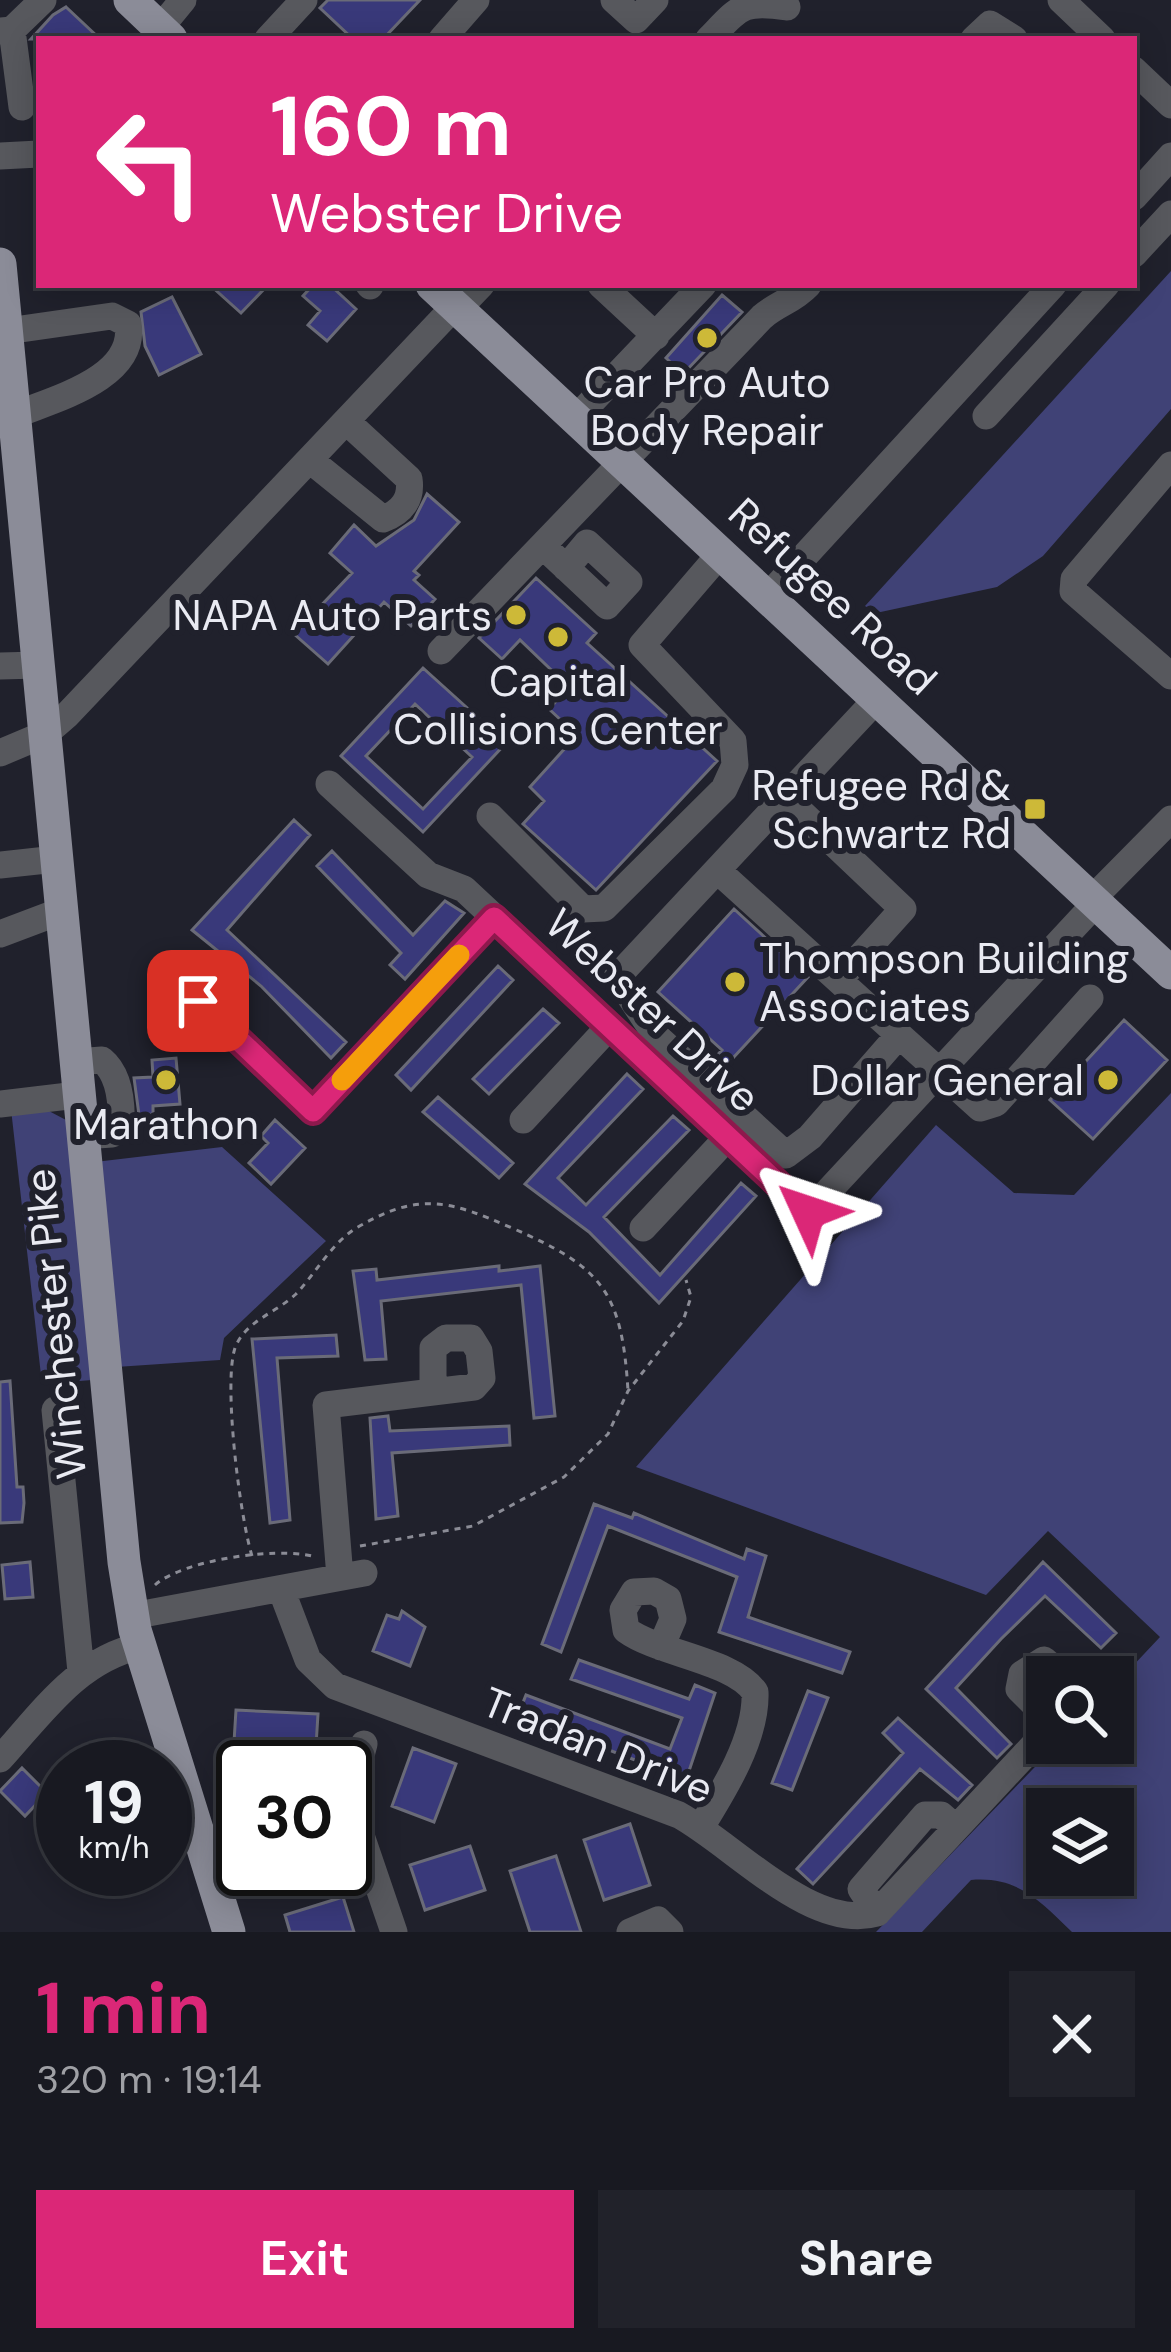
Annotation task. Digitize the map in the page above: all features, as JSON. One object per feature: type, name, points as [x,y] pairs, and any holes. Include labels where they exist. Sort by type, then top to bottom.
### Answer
[{"type":"main road","name":"Winchester Pike","points":[[0,264],[14,415],[10,484],[38,665],[76,1078],[136,1631],[229,1932]]},
{"type":"main road","name":"Refugee Road","points":[[456,296],[576,418],[1171,973]]},
{"type":"street","points":[[6,30],[43,0]]},
{"type":"street","points":[[148,25],[183,0]]},
{"type":"street","points":[[445,36],[476,0]]},
{"type":"street","points":[[614,0],[636,20],[655,0]]},
{"type":"street","points":[[1061,0],[1099,36]]},
{"type":"street","points":[[713,36],[738,9],[754,1],[788,7]]},
{"type":"street","points":[[977,36],[990,24],[1009,36]]},
{"type":"street","points":[[6,30],[36,56]]},
{"type":"street","points":[[6,30],[22,106]]},
{"type":"street","points":[[1137,73],[1171,105]]},
{"type":"street","points":[[0,156],[36,157]]},
{"type":"street","points":[[1137,194],[1171,156]]},
{"type":"street","points":[[1137,251],[1171,214]]},
{"type":"street","points":[[604,288],[656,336]]},
{"type":"street","points":[[441,651],[623,462],[770,295],[792,302],[805,288]]},
{"type":"street","points":[[768,596],[1050,288]]},
{"type":"street","points":[[986,416],[1103,288]]},
{"type":"street","points":[[576,418],[696,293]]},
{"type":"street","points":[[0,753],[44,734],[310,460],[456,296]]},
{"type":"street","points":[[4,315],[112,316],[128,324],[130,340],[127,353],[84,387],[14,415]]},
{"type":"street","points":[[310,460],[370,512],[383,520],[396,514],[408,496],[409,479],[346,421]]},
{"type":"street","points":[[1171,465],[1074,579],[1073,591],[1171,676]]},
{"type":"street","points":[[544,547],[566,568]]},
{"type":"street","points":[[490,816],[583,909],[604,908],[724,789],[735,765],[733,741],[642,645],[721,553]]},
{"type":"street","points":[[0,666],[38,665]]},
{"type":"street","points":[[878,699],[617,977],[657,1037],[786,1156],[810,1137],[899,1035]]},
{"type":"street","name":"Webster Drive","points":[[329,784],[428,875],[464,889],[808,1212],[941,1069]]},
{"type":"street","points":[[785,797],[903,909],[839,980]]},
{"type":"street","points":[[941,1069],[1171,819]]},
{"type":"street","points":[[0,866],[56,859]]},
{"type":"street","points":[[717,870],[980,1108],[996,1103],[1090,998]]},
{"type":"street","points":[[0,934],[61,911]]},
{"type":"street","name":"Webster Drive","points":[[169,974],[313,1111],[494,918]]},
{"type":"street","points":[[523,1120],[609,1027]]},
{"type":"street","points":[[0,1103],[76,1078]]},
{"type":"street","points":[[643,1228],[728,1138]]},
{"type":"street","points":[[0,1759],[81,1672],[136,1631],[347,1570],[326,1405],[433,1390]]},
{"type":"street","points":[[55,1411],[81,1672]]},
{"type":"street","name":"Tradan Drive","points":[[281,1589],[308,1660],[335,1685],[700,1827],[812,1925],[825,1931],[855,1929],[877,1913],[1026,1753]]},
{"type":"street","points":[[661,1647],[741,1677],[755,1692],[752,1718],[724,1791],[700,1827]]},
{"type":"street","points":[[200,1843],[216,1837]]},
{"type":"street","points":[[372,1870],[394,1932]]},
{"type":"street","points":[[630,1932],[658,1920],[670,1932]]},
{"type":"path","points":[[252,1556],[234,1414],[236,1346],[247,1329],[296,1294],[343,1239],[378,1218],[419,1204],[452,1202],[574,1255],[611,1304],[626,1353],[628,1391]]},
{"type":"path","points":[[136,1631],[167,1575],[294,1552],[347,1570],[363,1545],[473,1526],[534,1498],[594,1450],[617,1420],[628,1391],[682,1321],[692,1297],[686,1280]]},
{"type":"shaded area","points":[[1171,271],[1171,409],[1043,556],[997,587],[876,613],[865,606]]},
{"type":"shaded area","points":[[1171,1093],[1171,1932],[1072,1932],[1031,1896],[1134,1896],[1134,1788],[1026,1788],[1026,1892],[1002,1882],[971,1880],[922,1932],[876,1932],[1038,1764],[1134,1764],[1134,1665],[1160,1637],[1048,1531],[986,1595],[636,1467],[936,1125],[1014,1193],[1074,1195]]},
{"type":"shaded area","points":[[11,1109],[47,1110],[66,1120],[92,1380],[42,1384]]},
{"type":"shaded area","points":[[222,1147],[326,1241],[224,1338],[220,1360],[116,1367],[95,1162]]},
{"type":"building","points":[[328,0],[420,0],[386,36],[350,36],[320,8]]},
{"type":"building","points":[[66,7],[97,36],[31,39]]},
{"type":"building","points":[[213,288],[265,288],[241,313]]},
{"type":"building","points":[[310,288],[333,288],[356,309],[327,341],[308,325],[320,311],[303,296]]},
{"type":"building","name":"Car Pro Auto Body Repair","points":[[722,295],[742,312],[683,374],[666,358]]},
{"type":"building","points":[[172,297],[201,354],[159,375],[145,346],[141,312]]},
{"type":"building","points":[[427,494],[459,522],[414,571],[419,575],[414,580],[435,599],[411,626],[384,602],[328,664],[294,634],[352,573],[330,553],[354,525],[376,546],[414,520]]},
{"type":"building","points":[[536,578],[596,633],[587,643],[717,761],[596,890],[523,824],[544,801],[530,787],[577,735],[549,709],[569,687],[520,640],[502,659],[479,638]]},
{"type":"building","points":[[423,668],[506,743],[423,832],[341,756]],"holes":[[[415,704],[472,757],[423,809],[366,756]]]},
{"type":"building","points":[[294,820],[310,835],[227,930],[346,1042],[331,1058],[261,986],[192,930]]},
{"type":"building","points":[[332,851],[413,935],[445,901],[464,913],[405,979],[390,965],[401,953],[317,866]]},
{"type":"building","name":"Thompson Building Associates","points":[[734,909],[808,977],[721,1071],[711,1062],[722,1050],[658,992]]},
{"type":"building","points":[[498,966],[513,980],[411,1090],[396,1075]]},
{"type":"building","points":[[543,1009],[559,1023],[489,1094],[473,1079]]},
{"type":"building","name":"Dollar General","points":[[1124,1020],[1167,1060],[1093,1139],[1050,1100]]},
{"type":"building","name":"Marathon","points":[[176,1058],[180,1104],[153,1106],[153,1114],[139,1115],[134,1078],[153,1077],[152,1060]]},
{"type":"building","points":[[627,1074],[643,1089],[558,1178],[586,1205],[673,1116],[689,1130],[604,1217],[660,1275],[741,1183],[756,1196],[659,1303],[589,1232],[525,1184]]},
{"type":"building","points":[[438,1097],[513,1163],[499,1178],[423,1112]]},
{"type":"building","points":[[275,1120],[305,1148],[271,1184],[249,1163],[268,1143],[261,1136]]},
{"type":"building","points":[[499,1266],[499,1271],[540,1266],[555,1416],[534,1418],[521,1285],[381,1301],[386,1359],[365,1360],[353,1271],[376,1269],[377,1280]]},
{"type":"building","points":[[336,1335],[338,1356],[277,1358],[290,1520],[270,1523],[252,1339]]},
{"type":"building","points":[[10,1381],[17,1487],[23,1487],[24,1503],[22,1522],[0,1523],[0,1382]]},
{"type":"building","points":[[388,1416],[390,1431],[509,1426],[510,1445],[392,1453],[398,1516],[376,1519],[370,1418]]},
{"type":"building","points":[[594,1504],[632,1518],[634,1513],[744,1559],[747,1549],[766,1556],[748,1617],[850,1652],[842,1673],[719,1632],[737,1577],[608,1526],[561,1652],[542,1644]]},
{"type":"building","points":[[30,1562],[33,1597],[5,1599],[2,1565]]},
{"type":"building","points":[[1043,1562],[1116,1633],[1101,1648],[1045,1596],[1001,1639],[956,1688],[1011,1744],[997,1758],[926,1689]]},
{"type":"building","points":[[402,1611],[425,1627],[410,1666],[373,1651],[387,1615],[399,1619]]},
{"type":"building","points":[[579,1660],[689,1699],[695,1685],[715,1693],[684,1786],[664,1778],[666,1772],[518,1715],[526,1695],[670,1749],[682,1718],[571,1679]]},
{"type":"building","points":[[808,1691],[828,1698],[792,1790],[772,1783]]},
{"type":"building","points":[[236,1710],[318,1714],[316,1740],[234,1740]]},
{"type":"building","points":[[898,1718],[972,1785],[958,1800],[920,1769],[813,1884],[797,1869],[903,1753],[883,1733]]},
{"type":"building","points":[[413,1748],[456,1764],[434,1822],[392,1806]]},
{"type":"building","points":[[22,1768],[36,1782],[36,1804],[25,1816],[0,1791]]},
{"type":"building","points":[[630,1824],[650,1885],[604,1900],[584,1840]]},
{"type":"building","points":[[470,1846],[485,1890],[425,1910],[410,1865]]},
{"type":"building","points":[[556,1856],[581,1932],[530,1932],[510,1871]]},
{"type":"building","points":[[343,1897],[354,1932],[290,1932],[285,1915]]},
{"type":"slow traffic","points":[[342,1080],[459,955]]},
{"type":"place","name":"Car Pro Auto Body Repair","points":[[707,338]]},
{"type":"place","name":"NAPA Auto Parts","points":[[516,615]]},
{"type":"place","name":"Capital Collisions Center","points":[[558,637]]},
{"type":"place","name":"Refugee Rd & Schwartz Rd","points":[[1035,809]]},
{"type":"place","name":"Thompson Building Associates","points":[[735,982]]},
{"type":"place","name":"Marathon","points":[[166,1080]]},
{"type":"place","name":"Dollar General","points":[[1108,1080]]},
{"type":"route","points":[[198,1001],[313,1111],[494,918],[808,1212]]}]
